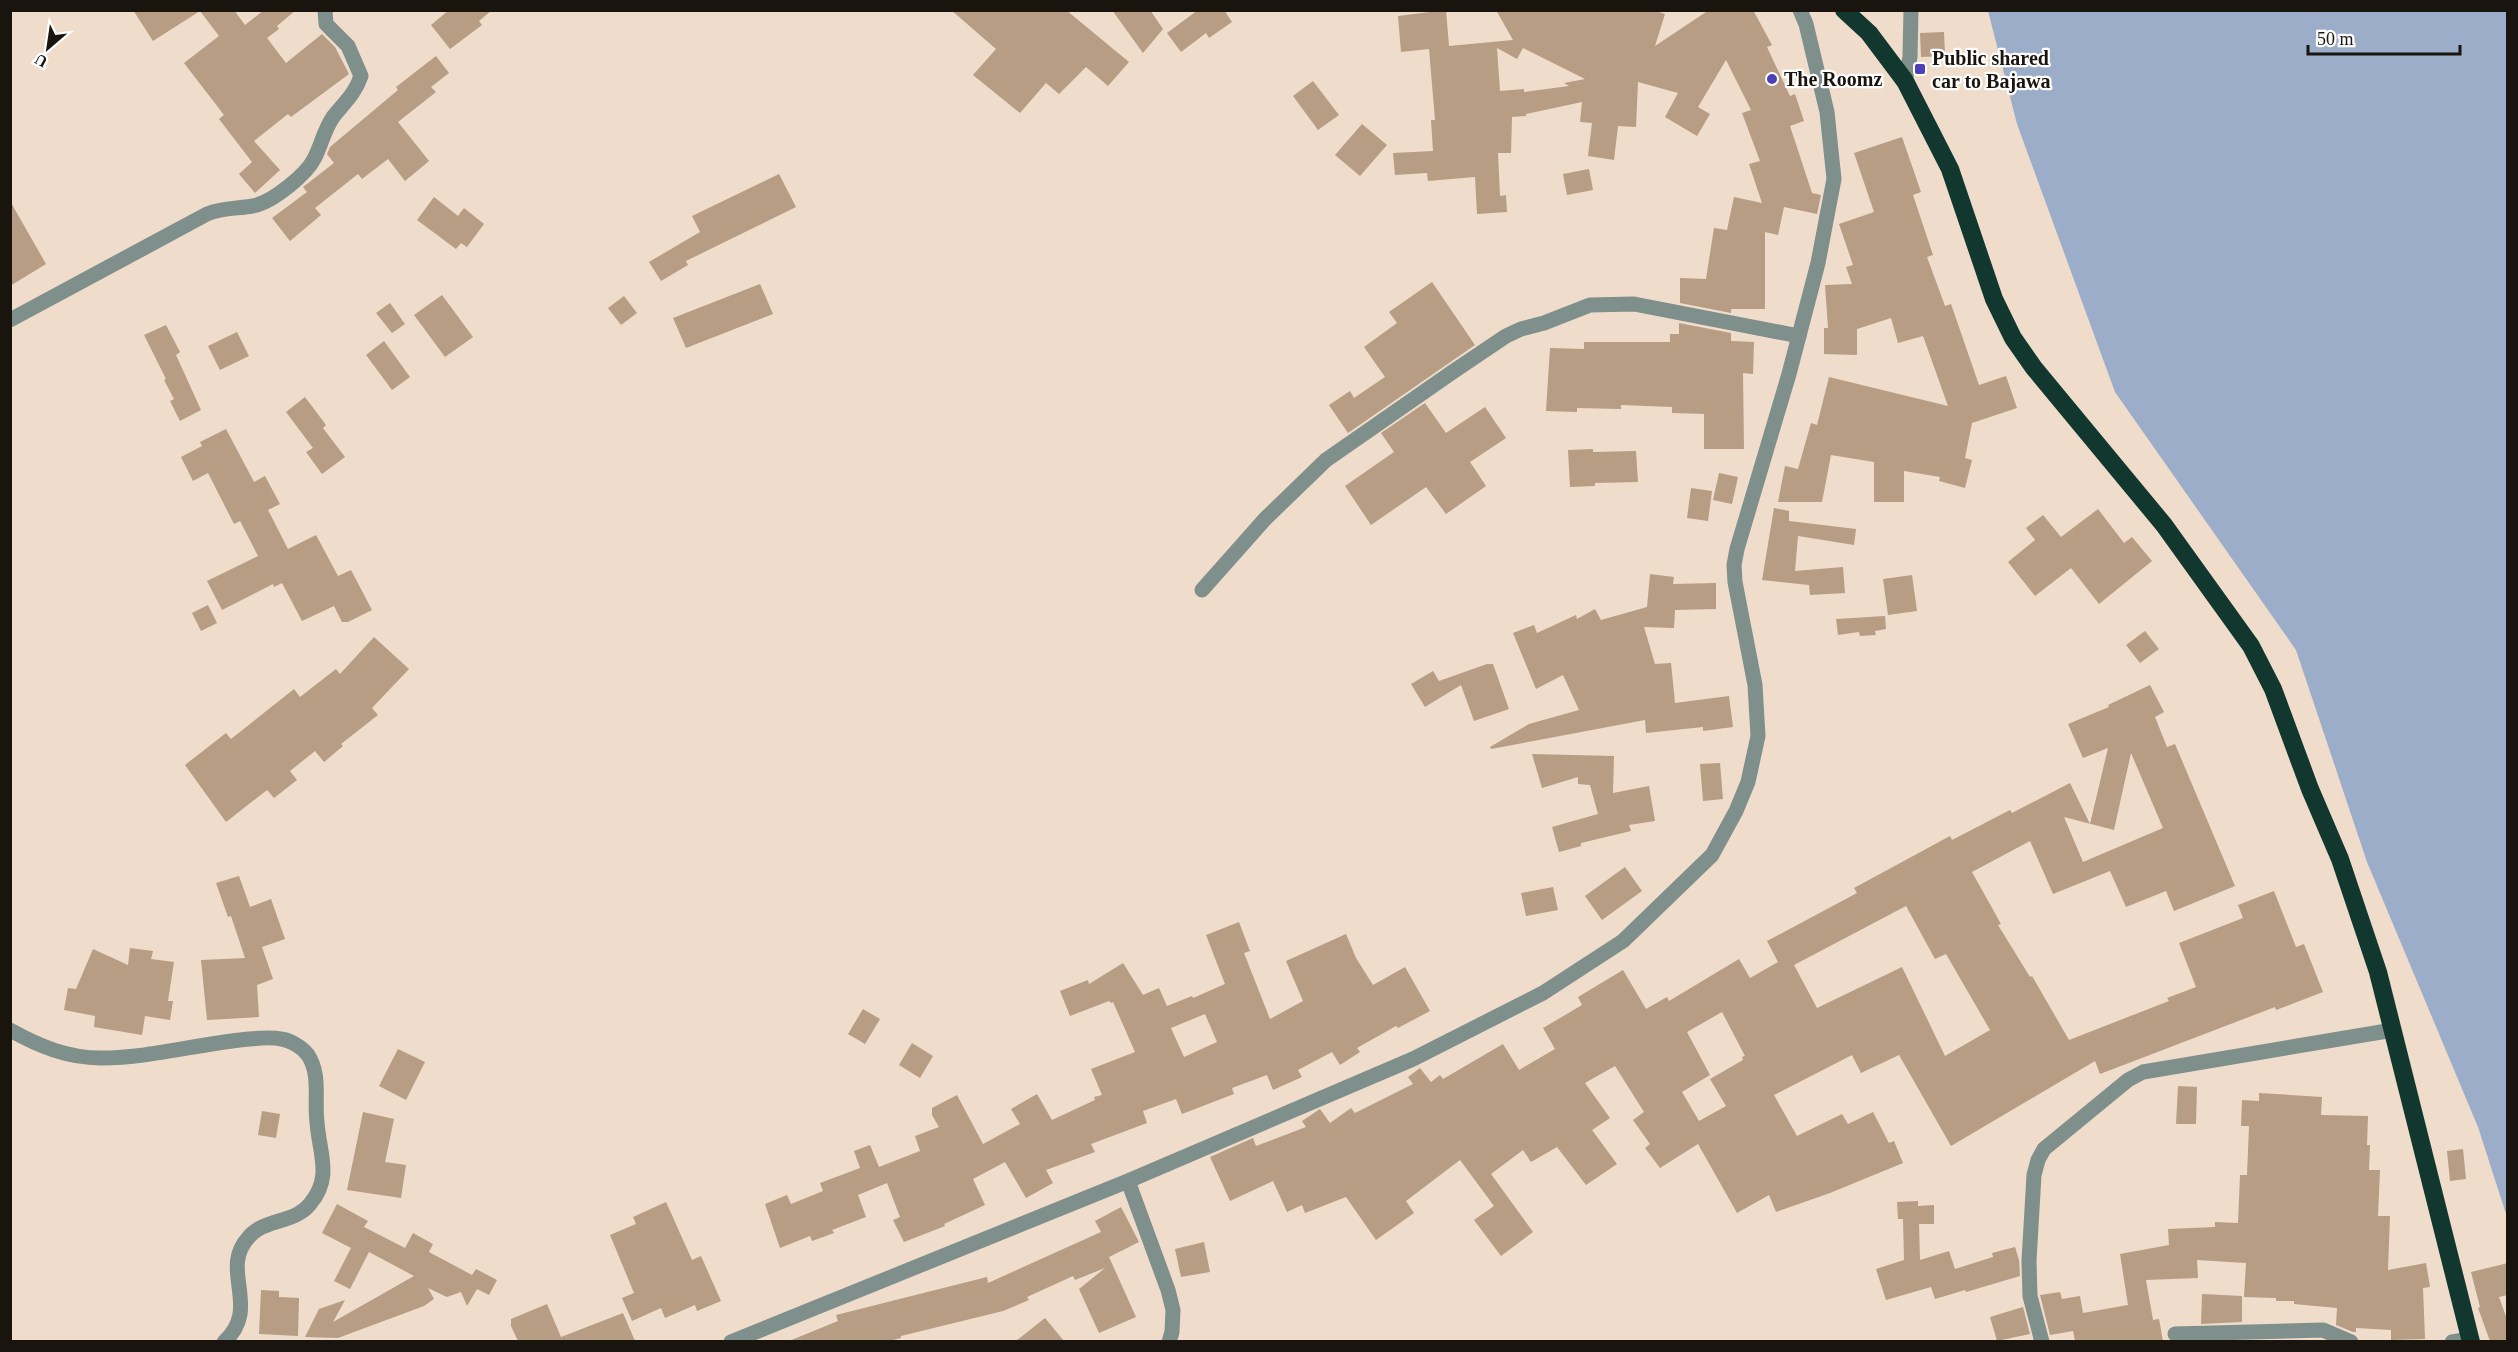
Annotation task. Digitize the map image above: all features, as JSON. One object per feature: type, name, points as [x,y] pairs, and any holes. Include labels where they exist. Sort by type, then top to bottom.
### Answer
[{"type":"highway","points":[[1844,10],[1869,33],[1905,81],[1950,169],[1994,299],[2013,338],[2034,368],[2164,525],[2251,646],[2273,688],[2310,789],[2340,859],[2378,972],[2465,1340]]},
{"type":"street","points":[[10,320],[207,214],[218,210],[258,205],[294,181],[314,160],[319,144],[333,118],[355,91],[361,76],[348,46],[326,24],[325,10]]},
{"type":"street","points":[[731,1341],[1128,1181],[1413,1059],[1543,993],[1623,941],[1712,855],[1736,811],[1748,782],[1758,736],[1755,685],[1735,582],[1734,565],[1818,263],[1834,180],[1827,112],[1806,24],[1800,10]]},
{"type":"street","points":[[1905,81],[1910,57],[1911,10]]},
{"type":"street","points":[[1202,590],[1265,519],[1326,460],[1498,341],[1521,329],[1544,323],[1590,305],[1634,304],[1799,336]]},
{"type":"street","points":[[10,1030],[60,1054],[99,1058],[138,1056],[259,1038],[282,1039],[295,1044],[308,1055],[316,1077],[316,1120],[324,1180],[309,1206],[296,1216],[264,1225],[249,1236],[237,1252],[236,1266],[242,1306],[241,1319],[235,1332],[224,1341]]},
{"type":"street","points":[[2042,1341],[2030,1296],[2029,1261],[2034,1175],[2044,1149],[2128,1080],[2143,1072],[2393,1030]]},
{"type":"street","points":[[1128,1181],[1168,1290],[1173,1310],[1172,1332],[1168,1341]]},
{"type":"street","points":[[2175,1334],[2323,1330],[2351,1341]]},
{"type":"water","points":[[1988,11],[2507,11],[2507,1217],[2478,1127],[2367,862],[2296,650],[2115,392],[2017,124]]},
{"type":"building","points":[[133,10],[234,10],[245,25],[264,10],[296,10],[277,26],[279,29],[267,38],[286,63],[322,34],[335,47],[349,74],[291,117],[288,114],[254,141],[280,170],[255,193],[239,174],[252,162],[219,119],[224,115],[184,63],[219,36],[200,11],[153,41]]},
{"type":"building","points":[[449,10],[492,10],[479,21],[482,25],[450,49],[431,25]]},
{"type":"building","points":[[951,10],[1066,10],[1129,62],[1108,86],[1086,67],[1059,94],[1046,83],[1020,113],[973,75],[996,49]]},
{"type":"building","points":[[1112,10],[1150,10],[1163,29],[1143,53]]},
{"type":"building","points":[[1198,10],[1224,10],[1232,22],[1209,38],[1206,33],[1181,52],[1167,33]]},
{"type":"building","points":[[1446,10],[1449,46],[1513,40],[1496,10],[1653,10],[1665,14],[1655,46],[1709,10],[1753,10],[1772,45],[1767,47],[1790,96],[1795,94],[1804,121],[1790,126],[1812,193],[1821,195],[1817,214],[1784,207],[1778,235],[1765,232],[1765,309],[1731,309],[1731,313],[1680,303],[1680,278],[1706,279],[1714,228],[1727,230],[1734,197],[1762,203],[1749,164],[1760,161],[1742,113],[1751,110],[1726,60],[1698,107],[1710,114],[1697,136],[1665,117],[1678,93],[1638,82],[1636,127],[1618,126],[1614,160],[1588,156],[1592,123],[1580,122],[1582,102],[1526,114],[1526,116],[1512,117],[1511,153],[1498,153],[1500,196],[1506,195],[1507,212],[1477,214],[1475,177],[1428,181],[1427,173],[1395,175],[1393,153],[1433,151],[1431,120],[1435,120],[1429,49],[1401,52],[1398,16]],"holes":[[[1497,48],[1517,59],[1523,48],[1585,79],[1564,83],[1569,86],[1524,92],[1524,89],[1500,91]]]},
{"type":"building","points":[[1944,32],[1945,56],[1921,57],[1920,33]]},
{"type":"building","points":[[436,56],[449,73],[431,87],[436,92],[398,122],[429,161],[405,181],[388,159],[362,179],[358,174],[315,208],[321,215],[290,241],[272,218],[307,192],[303,187],[334,163],[327,154],[330,147],[398,90],[396,87]]},
{"type":"building","points":[[1313,81],[1339,115],[1318,130],[1293,96]]},
{"type":"building","points":[[1362,124],[1387,145],[1360,176],[1335,155]]},
{"type":"building","points":[[1902,137],[1921,192],[1913,195],[1933,255],[1927,257],[1945,306],[1951,304],[1979,385],[2006,376],[2017,408],[1972,423],[1965,458],[1972,460],[1965,488],[1939,481],[1940,477],[1904,471],[1904,502],[1874,502],[1874,462],[1831,455],[1822,502],[1778,502],[1785,466],[1798,469],[1811,423],[1817,425],[1829,377],[1948,406],[1923,336],[1898,343],[1891,318],[1857,329],[1857,355],[1824,354],[1824,328],[1828,328],[1825,285],[1852,284],[1846,267],[1853,265],[1839,224],[1874,212],[1854,153]]},
{"type":"building","points":[[1589,169],[1593,190],[1567,195],[1563,174]]},
{"type":"building","points":[[779,174],[796,207],[686,261],[688,265],[661,281],[649,262],[700,232],[692,216]]},
{"type":"building","points":[[434,197],[458,216],[464,208],[484,224],[467,247],[461,243],[456,249],[417,220]]},
{"type":"building","points":[[10,201],[46,264],[10,286]]},
{"type":"building","points":[[1432,282],[1475,345],[1348,433],[1329,405],[1350,391],[1354,398],[1385,377],[1364,347],[1397,323],[1389,312]]},
{"type":"building","points":[[760,284],[773,314],[686,348],[673,318]]},
{"type":"building","points":[[442,295],[473,337],[445,357],[414,315]]},
{"type":"building","points":[[624,296],[637,313],[621,325],[608,308]]},
{"type":"building","points":[[390,303],[405,324],[392,333],[376,313]]},
{"type":"building","points":[[1679,323],[1731,333],[1731,341],[1754,342],[1753,374],[1743,373],[1744,449],[1704,449],[1704,414],[1672,413],[1672,407],[1621,405],[1621,409],[1577,408],[1577,412],[1546,411],[1550,348],[1584,349],[1584,342],[1670,342],[1670,334],[1679,334]]},
{"type":"building","points":[[166,325],[180,352],[176,355],[201,410],[180,421],[170,401],[174,399],[164,380],[166,379],[144,335]]},
{"type":"building","points":[[237,332],[249,356],[220,370],[208,346]]},
{"type":"building","points":[[384,341],[410,377],[392,390],[366,355]]},
{"type":"building","points":[[305,397],[326,425],[323,428],[345,457],[322,474],[306,452],[313,448],[286,412]]},
{"type":"building","points":[[1425,403],[1446,433],[1485,407],[1506,438],[1470,462],[1486,486],[1446,514],[1426,487],[1371,525],[1345,486],[1394,452],[1381,433]]},
{"type":"building","points":[[226,429],[254,482],[265,476],[280,504],[268,510],[288,549],[316,535],[338,576],[351,570],[372,610],[348,622],[342,622],[334,606],[302,621],[282,583],[274,587],[273,584],[222,610],[207,581],[258,556],[240,521],[234,524],[208,473],[193,481],[181,457],[202,446],[200,442]]},
{"type":"building","points":[[1593,449],[1593,452],[1636,451],[1638,482],[1595,483],[1595,486],[1570,487],[1568,450]]},
{"type":"building","points":[[1719,473],[1738,477],[1732,504],[1713,500]]},
{"type":"building","points":[[1691,488],[1712,491],[1708,521],[1687,518]]},
{"type":"building","points":[[1774,508],[1789,511],[1789,521],[1856,529],[1854,545],[1798,536],[1795,571],[1843,567],[1845,593],[1810,595],[1809,585],[1762,580]]},
{"type":"building","points":[[2098,509],[2124,543],[2132,537],[2152,561],[2099,604],[2071,568],[2035,596],[2008,562],[2035,540],[2026,528],[2043,515],[2061,537]]},
{"type":"building","points":[[1650,574],[1674,577],[1673,584],[1716,583],[1716,609],[1675,610],[1674,628],[1644,627],[1655,664],[1671,663],[1675,703],[1729,696],[1733,727],[1703,731],[1703,727],[1646,733],[1645,720],[1491,749],[1490,747],[1529,724],[1579,710],[1563,675],[1536,689],[1513,633],[1534,625],[1537,633],[1576,615],[1577,619],[1595,609],[1601,620],[1647,607]]},
{"type":"building","points":[[1912,575],[1917,611],[1888,615],[1883,579]]},
{"type":"building","points":[[208,605],[217,623],[201,631],[192,613]]},
{"type":"building","points":[[1885,616],[1886,629],[1875,631],[1876,635],[1860,636],[1859,632],[1838,635],[1836,619]]},
{"type":"building","points":[[2145,631],[2159,649],[2140,663],[2126,645]]},
{"type":"building","points":[[374,637],[409,669],[372,708],[378,715],[341,744],[343,746],[324,762],[315,751],[290,771],[297,780],[274,798],[267,790],[226,822],[185,765],[226,733],[231,739],[294,689],[300,697],[336,669],[340,674]]},
{"type":"building","points":[[1487,664],[1493,664],[1509,709],[1474,721],[1461,685],[1425,707],[1411,684],[1433,671],[1439,681]]},
{"type":"building","points":[[2150,685],[2164,712],[2155,717],[2167,747],[2175,744],[2235,886],[2174,911],[2166,891],[2126,907],[2110,871],[2053,894],[2030,841],[1972,872],[2001,924],[1998,925],[2030,977],[2032,976],[2069,1040],[2169,1001],[2167,998],[2196,987],[2179,943],[2243,918],[2238,905],[2274,891],[2296,947],[2304,944],[2323,992],[2276,1010],[2275,1007],[2100,1074],[2095,1061],[1951,1146],[1899,1055],[1861,1073],[1852,1055],[1774,1095],[1797,1136],[1842,1114],[1848,1124],[1873,1112],[1889,1143],[1894,1141],[1903,1163],[1776,1212],[1769,1195],[1737,1213],[1698,1144],[1660,1168],[1645,1148],[1650,1144],[1633,1120],[1644,1112],[1615,1066],[1585,1083],[1610,1118],[1592,1130],[1617,1164],[1586,1185],[1557,1147],[1531,1162],[1523,1150],[1491,1174],[1533,1232],[1501,1256],[1474,1220],[1494,1206],[1460,1160],[1406,1201],[1414,1213],[1376,1240],[1346,1197],[1305,1213],[1302,1205],[1287,1212],[1273,1181],[1230,1201],[1210,1157],[1253,1138],[1256,1146],[1306,1127],[1302,1121],[1320,1109],[1330,1123],[1351,1108],[1355,1113],[1413,1084],[1408,1077],[1420,1068],[1431,1082],[1440,1075],[1443,1079],[1503,1044],[1519,1070],[1555,1049],[1543,1028],[1582,1005],[1578,997],[1623,970],[1646,1009],[1667,997],[1669,1001],[1739,959],[1750,978],[1778,962],[1767,941],[1857,893],[1854,888],[1950,836],[1952,840],[2070,783],[2090,824],[2108,748],[2083,758],[2068,724],[2109,707],[2108,705]],"holes":[[[2131,753],[2163,828],[2083,862],[2064,817],[2114,830]],[[1906,906],[1935,959],[1946,954],[1990,1030],[1945,1056],[1902,967],[1817,1008],[1794,965]],[[1722,1012],[1745,1056],[1742,1057],[1743,1060],[1710,1079],[1726,1106],[1699,1121],[1682,1092],[1710,1075],[1687,1032]]]},
{"type":"building","points":[[1532,754],[1614,756],[1613,793],[1649,786],[1655,821],[1629,825],[1631,831],[1581,843],[1581,846],[1559,852],[1552,827],[1598,814],[1590,785],[1578,784],[1578,777],[1542,788]]},
{"type":"building","points":[[1720,763],[1723,799],[1703,801],[1700,764]]},
{"type":"building","points":[[1625,867],[1642,891],[1602,920],[1585,896]]},
{"type":"building","points":[[239,876],[250,907],[271,899],[285,939],[262,947],[273,979],[257,985],[259,1017],[207,1020],[201,960],[245,958],[231,916],[228,917],[216,883]]},
{"type":"building","points":[[1553,887],[1558,910],[1526,916],[1521,893]]},
{"type":"building","points":[[1239,922],[1250,951],[1244,953],[1270,1019],[1303,1001],[1286,961],[1346,934],[1356,958],[1373,985],[1405,967],[1430,1011],[1398,1028],[1396,1026],[1357,1048],[1360,1052],[1340,1065],[1332,1052],[1298,1070],[1302,1077],[1273,1090],[1267,1075],[1232,1088],[1234,1094],[1182,1114],[1176,1099],[1143,1111],[1147,1123],[1091,1144],[1095,1152],[1046,1170],[1053,1183],[1026,1198],[1005,1162],[973,1179],[985,1205],[944,1224],[945,1226],[904,1242],[893,1220],[900,1217],[887,1183],[858,1195],[866,1217],[832,1230],[834,1233],[812,1241],[810,1236],[780,1248],[765,1204],[787,1195],[791,1204],[823,1191],[820,1183],[860,1168],[854,1151],[870,1145],[879,1167],[920,1151],[915,1136],[939,1127],[932,1115],[932,1108],[957,1095],[983,1144],[1020,1124],[1011,1109],[1037,1094],[1052,1120],[1102,1095],[1091,1069],[1135,1052],[1113,1002],[1109,1001],[1070,1016],[1060,991],[1088,980],[1089,984],[1123,963],[1143,995],[1159,988],[1167,1006],[1192,996],[1193,998],[1225,984],[1206,935]],"holes":[[[1205,1014],[1217,1042],[1184,1057],[1171,1028]]]},
{"type":"building","points":[[130,948],[153,951],[151,959],[174,962],[168,1001],[173,1001],[170,1020],[145,1016],[142,1035],[94,1027],[95,1016],[64,1010],[68,988],[76,989],[93,949],[128,965]]},
{"type":"building","points":[[863,1009],[880,1019],[865,1044],[848,1034]]},
{"type":"building","points":[[912,1043],[933,1056],[920,1078],[899,1065]]},
{"type":"building","points":[[398,1049],[425,1062],[406,1100],[379,1086]]},
{"type":"building","points":[[2178,1086],[2197,1087],[2196,1124],[2176,1124]]},
{"type":"building","points":[[2259,1093],[2322,1097],[2321,1115],[2368,1116],[2369,1170],[2380,1170],[2378,1216],[2390,1216],[2388,1270],[2426,1263],[2430,1287],[2423,1288],[2425,1339],[2391,1340],[2391,1330],[2356,1328],[2356,1332],[2353,1332],[2336,1325],[2337,1308],[2294,1304],[2294,1301],[2276,1301],[2276,1298],[2244,1297],[2246,1263],[2197,1260],[2198,1278],[2146,1280],[2153,1320],[2159,1319],[2163,1341],[2075,1341],[2073,1331],[2050,1335],[2040,1295],[2060,1292],[2062,1299],[2080,1296],[2083,1313],[2128,1305],[2120,1254],[2169,1245],[2168,1229],[2215,1227],[2215,1222],[2238,1223],[2240,1175],[2247,1175],[2249,1126],[2241,1126],[2242,1100],[2259,1101]]},
{"type":"building","points":[[262,1111],[280,1114],[276,1138],[258,1135]]},
{"type":"building","points":[[363,1112],[394,1119],[385,1162],[406,1165],[401,1198],[347,1190]]},
{"type":"building","points":[[2463,1149],[2466,1179],[2450,1181],[2447,1151]]},
{"type":"building","points":[[1918,1201],[1918,1206],[1934,1205],[1934,1224],[1919,1224],[1920,1260],[1949,1251],[1955,1269],[1993,1257],[1992,1253],[2015,1247],[2020,1276],[1935,1299],[1931,1287],[1886,1300],[1876,1269],[1904,1260],[1903,1219],[1898,1219],[1897,1202]]},
{"type":"building","points":[[666,1202],[692,1260],[701,1256],[721,1301],[697,1311],[695,1305],[665,1318],[661,1308],[632,1321],[622,1298],[634,1293],[610,1235],[636,1224],[633,1217]]},
{"type":"building","points":[[337,1204],[368,1221],[364,1227],[405,1248],[413,1233],[433,1244],[429,1252],[472,1275],[476,1269],[497,1280],[489,1295],[477,1289],[467,1306],[461,1292],[447,1297],[428,1288],[434,1299],[424,1306],[338,1338],[305,1337],[319,1309],[345,1300],[333,1322],[414,1276],[369,1252],[350,1289],[334,1281],[351,1248],[322,1233]]},
{"type":"building","points":[[1121,1207],[1139,1242],[1109,1257],[1136,1317],[1099,1333],[1079,1289],[1105,1268],[1075,1280],[1073,1276],[1003,1311],[889,1341],[789,1341],[838,1321],[836,1315],[987,1277],[988,1283],[1101,1232],[1095,1221]]},
{"type":"building","points":[[1204,1242],[1210,1272],[1181,1277],[1175,1249]]},
{"type":"building","points":[[2508,1263],[2508,1295],[2499,1297],[2508,1322],[2508,1341],[2490,1341],[2478,1308],[2480,1307],[2471,1272]]},
{"type":"building","points":[[261,1290],[279,1291],[279,1297],[299,1298],[298,1336],[259,1334]]},
{"type":"building","points":[[2202,1294],[2242,1296],[2242,1322],[2201,1324]]},
{"type":"building","points":[[547,1304],[561,1337],[623,1313],[635,1341],[518,1341],[511,1326],[511,1319]]},
{"type":"building","points":[[2023,1307],[2030,1334],[1997,1341],[1990,1317]]},
{"type":"building","points":[[1045,1318],[1064,1341],[1016,1341]]},
{"type":"place","name":"Public shared car to Bajawa","points":[[1920,69]]},
{"type":"place","name":"The Roomz","points":[[1772,79]]}]
